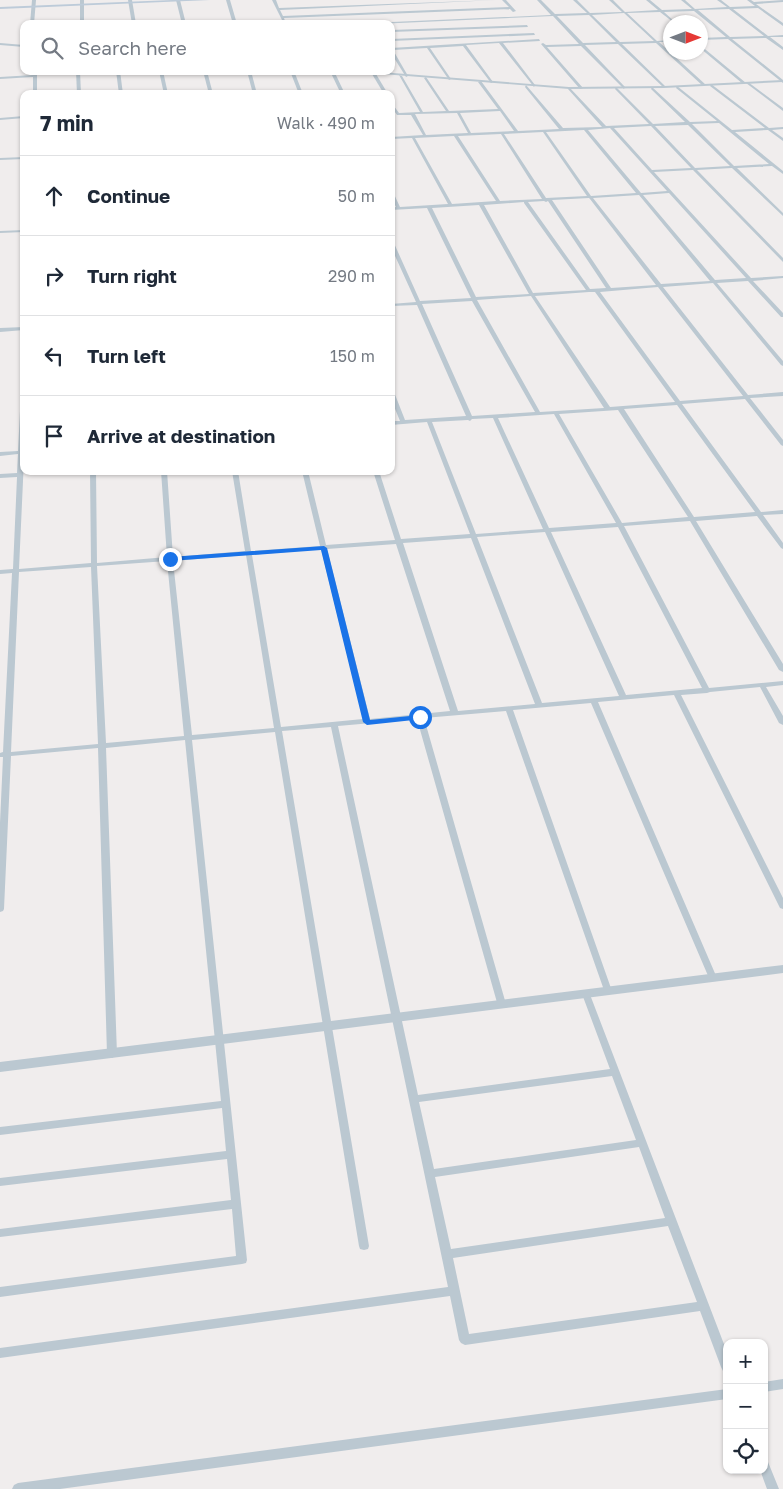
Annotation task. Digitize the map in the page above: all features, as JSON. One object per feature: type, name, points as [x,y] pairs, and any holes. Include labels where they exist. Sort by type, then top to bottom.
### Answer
[{"type":"main road","points":[[0,8],[82,2],[208,0]]},
{"type":"street","points":[[32,20],[34,0]]},
{"type":"street","points":[[228,0],[234,20]]},
{"type":"street","points":[[274,0],[283,20]]},
{"type":"street","points":[[278,8],[495,0]]},
{"type":"street","points":[[504,0],[580,88]]},
{"type":"street","points":[[539,0],[624,88]]},
{"type":"street","points":[[575,0],[664,87]]},
{"type":"street","points":[[611,0],[707,85],[783,140]]},
{"type":"street","points":[[648,0],[666,15]]},
{"type":"street","points":[[683,0],[783,81]]},
{"type":"street","points":[[719,0],[783,49]]},
{"type":"street","points":[[749,0],[783,25]]},
{"type":"street","points":[[178,1],[183,20]]},
{"type":"street","points":[[753,3],[783,1]]},
{"type":"street","points":[[82,2],[82,20]]},
{"type":"street","points":[[130,2],[133,20]]},
{"type":"street","points":[[417,2],[452,45]]},
{"type":"street","points":[[395,22],[758,7]]},
{"type":"street","points":[[282,17],[512,8]]},
{"type":"street","points":[[395,32],[527,26]]},
{"type":"street","points":[[395,40],[534,34]]},
{"type":"street","points":[[708,39],[783,36]]},
{"type":"street","points":[[395,49],[539,40]]},
{"type":"street","points":[[544,46],[663,41]]},
{"type":"street","points":[[500,42],[534,86]]},
{"type":"street","points":[[0,44],[20,46]]},
{"type":"street","points":[[464,45],[490,82]]},
{"type":"street","points":[[428,47],[449,79]]},
{"type":"street","points":[[708,53],[745,83],[783,110]]},
{"type":"street","points":[[395,58],[422,113]]},
{"type":"street","points":[[0,78],[26,75]]},
{"type":"street","points":[[35,75],[35,90]]},
{"type":"street","points":[[78,75],[79,90]]},
{"type":"street","points":[[119,75],[120,90]]},
{"type":"street","points":[[162,75],[165,90]]},
{"type":"street","points":[[206,75],[210,90]]},
{"type":"street","points":[[250,75],[254,90]]},
{"type":"street","points":[[293,75],[299,90]]},
{"type":"street","points":[[334,75],[341,90]]},
{"type":"street","points":[[375,75],[384,90]]},
{"type":"street","points":[[388,75],[569,88],[652,88],[783,81]]},
{"type":"street","points":[[426,78],[448,112]]},
{"type":"street","points":[[480,82],[517,132]]},
{"type":"street","points":[[526,86],[562,130]]},
{"type":"street","points":[[677,87],[783,173]]},
{"type":"street","points":[[569,88],[605,128]]},
{"type":"street","points":[[616,88],[783,261]]},
{"type":"street","points":[[652,88],[783,215]]},
{"type":"street","points":[[395,109],[398,114],[501,110]]},
{"type":"street","points":[[458,112],[470,134]]},
{"type":"street","points":[[413,114],[425,136]]},
{"type":"street","points":[[0,119],[20,117]]},
{"type":"street","points":[[395,138],[720,122]]},
{"type":"street","points":[[611,127],[783,316]]},
{"type":"street","points":[[731,131],[783,128]]},
{"type":"street","points":[[585,129],[783,364]]},
{"type":"street","points":[[544,131],[591,198],[783,444]]},
{"type":"street","points":[[502,133],[610,290]]},
{"type":"street","points":[[455,135],[499,203]]},
{"type":"street","points":[[413,137],[451,206]]},
{"type":"street","points":[[0,159],[20,158]]},
{"type":"street","points":[[650,171],[774,165]]},
{"type":"street","points":[[395,209],[670,192]]},
{"type":"street","points":[[395,200],[399,209]]},
{"type":"street","points":[[526,202],[589,291]]},
{"type":"street","points":[[481,204],[532,295],[608,410]]},
{"type":"street","points":[[429,207],[474,299],[539,414]]},
{"type":"street","points":[[0,232],[20,231]]},
{"type":"street","points":[[395,250],[470,420]]},
{"type":"street","points":[[395,305],[783,277]]},
{"type":"street","points":[[597,290],[783,547]]},
{"type":"street","points":[[0,330],[20,328]]},
{"type":"street","points":[[395,423],[470,420],[608,410],[783,394]]},
{"type":"street","points":[[395,402],[403,422]]},
{"type":"street","points":[[620,408],[692,519],[783,670]]},
{"type":"street","points":[[556,413],[620,525],[707,690]]},
{"type":"street","points":[[494,417],[624,698]]},
{"type":"street","points":[[429,421],[540,706]]},
{"type":"street","points":[[0,454],[20,452]]},
{"type":"street","points":[[0,476],[20,475],[17,570],[4,755],[0,909]]},
{"type":"street","points":[[93,475],[94,564],[112,1054]]},
{"type":"street","points":[[0,1292],[242,1260],[190,738],[170,559],[164,475]]},
{"type":"street","points":[[236,475],[364,1246]]},
{"type":"street","points":[[306,475],[367,722]]},
{"type":"street","points":[[377,475],[454,714]]},
{"type":"street","points":[[0,572],[783,512]]},
{"type":"street","points":[[4,755],[783,683]]},
{"type":"street","points":[[762,685],[783,723]]},
{"type":"street","points":[[677,693],[783,906]]},
{"type":"street","points":[[594,701],[713,978]]},
{"type":"street","points":[[509,709],[608,991]]},
{"type":"street","points":[[420,717],[501,1004]]},
{"type":"street","points":[[334,725],[465,1340],[704,1306]]},
{"type":"street","points":[[0,1067],[783,969]]},
{"type":"street","points":[[586,994],[723,1356]]},
{"type":"street","points":[[414,1099],[616,1072]]},
{"type":"street","points":[[0,1130],[225,1104]]},
{"type":"street","points":[[430,1174],[642,1143]]},
{"type":"street","points":[[0,1182],[231,1154]]},
{"type":"street","points":[[0,1233],[236,1204]]},
{"type":"street","points":[[447,1254],[672,1221]]},
{"type":"street","points":[[0,1353],[455,1291]]},
{"type":"street","points":[[768,1386],[783,1384]]},
{"type":"street","points":[[18,1489],[723,1395]]},
{"type":"street","points":[[767,1474],[773,1489]]},
{"type":"route","points":[[170,559],[324,548],[367,722],[420,717]]}]
